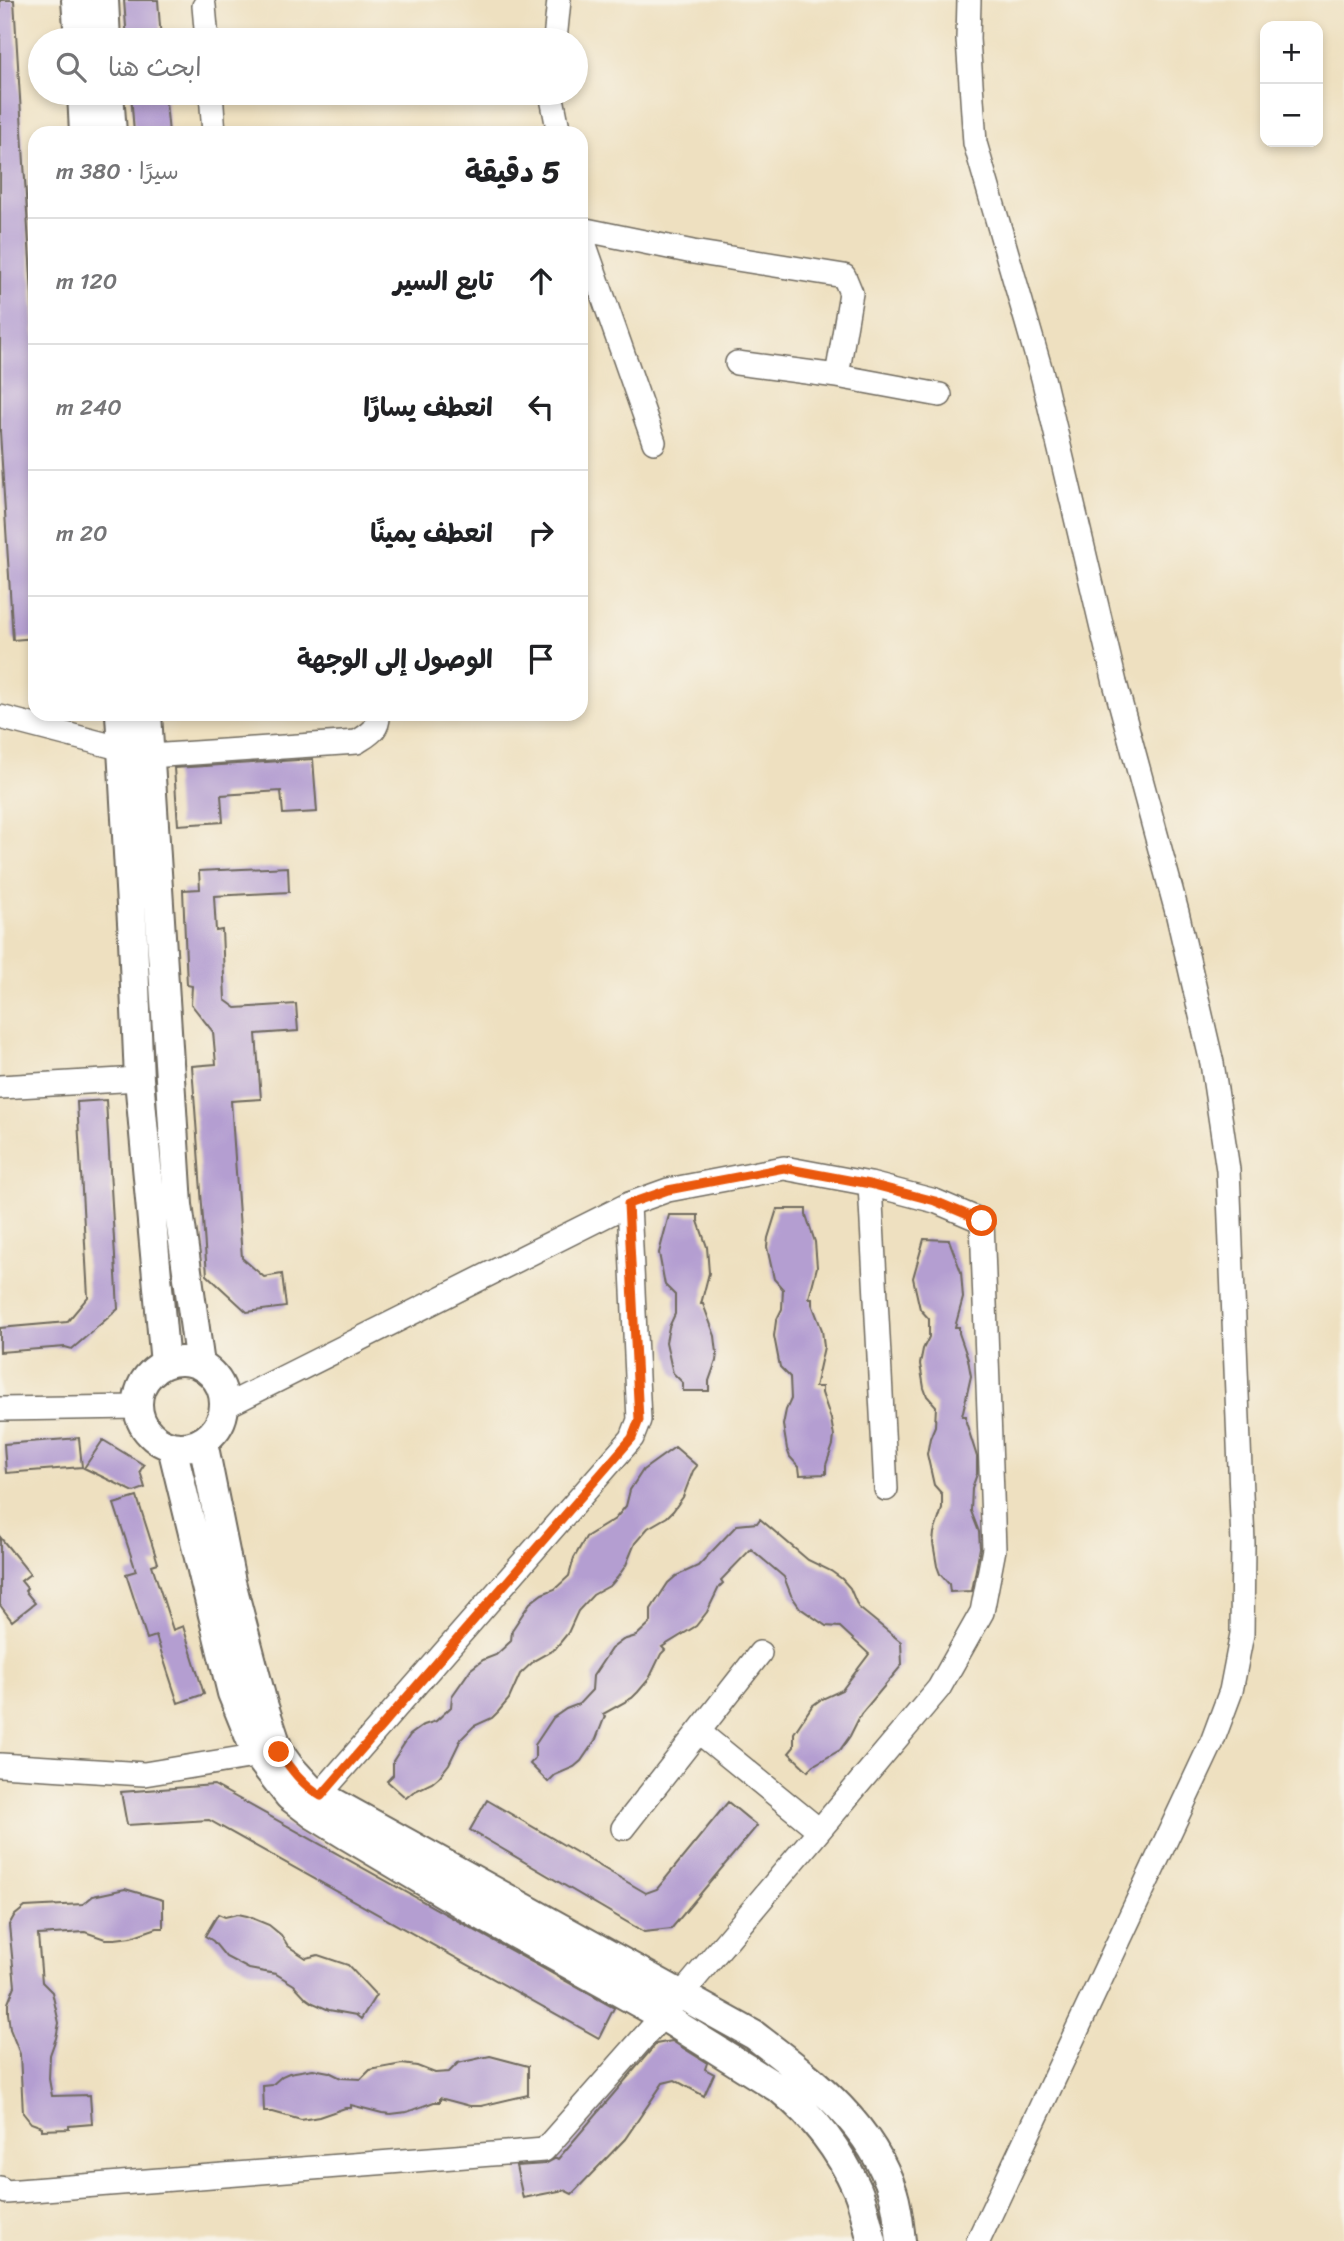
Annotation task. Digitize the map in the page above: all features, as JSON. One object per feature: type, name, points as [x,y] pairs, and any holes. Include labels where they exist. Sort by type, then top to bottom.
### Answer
[{"type":"main road","points":[[76,0],[78,28]]},
{"type":"main road","points":[[103,0],[105,28]]},
{"type":"main road","points":[[83,105],[84,126]]},
{"type":"main road","points":[[110,105],[111,126]]},
{"type":"main road","points":[[120,721],[139,1079],[165,1364]]},
{"type":"main road","points":[[148,721],[177,1205],[200,1366]]},
{"type":"main road","points":[[188,1362],[200,1366],[218,1382],[223,1394],[224,1407],[218,1427],[203,1442],[193,1446],[172,1447],[162,1443],[145,1428],[138,1407],[142,1386],[155,1369],[165,1364],[188,1362]]},
{"type":"main road","points":[[203,1442],[231,1582],[263,1704],[268,1753]]},
{"type":"main road","points":[[172,1447],[232,1693],[268,1753],[289,1766],[311,1790],[314,1802],[348,1836],[479,1914],[661,2015],[747,2067],[795,2101],[825,2135],[846,2167],[858,2190],[872,2241]]},
{"type":"main road","points":[[314,1802],[754,2035],[811,2079],[857,2126],[876,2155],[893,2194],[901,2241]]},
{"type":"street","points":[[556,28],[559,0]]},
{"type":"street","points":[[969,0],[968,39],[975,143],[1043,378],[1115,683],[1177,912],[1212,1063],[1227,1170],[1243,1543],[1241,1634],[1231,1691],[1212,1742],[978,2241]]},
{"type":"street","points":[[204,6],[206,28]]},
{"type":"street","points":[[212,105],[213,126]]},
{"type":"street","points":[[553,105],[558,126]]},
{"type":"street","points":[[588,230],[693,252],[844,276],[851,293],[837,376]]},
{"type":"street","points":[[588,254],[654,442]]},
{"type":"street","points":[[737,363],[837,376],[940,395]]},
{"type":"street","points":[[0,717],[150,756],[357,742],[374,731],[379,721]]},
{"type":"street","points":[[0,1087],[139,1079]]},
{"type":"street","points":[[0,2188],[6,2192],[544,2150],[681,1995],[939,1688],[982,1612],[994,1549],[982,1221],[935,1201],[870,1184],[784,1168],[668,1190],[628,1204],[224,1407]]},
{"type":"street","points":[[870,1184],[886,1489]]},
{"type":"street","points":[[314,1802],[632,1438],[639,1420],[628,1204]]},
{"type":"street","points":[[0,1409],[138,1407]]},
{"type":"street","points":[[623,1828],[760,1653]]},
{"type":"street","points":[[699,1732],[818,1830]]},
{"type":"street","points":[[0,1765],[144,1774],[268,1753]]},
{"type":"building","points":[[0,0],[14,0],[28,229],[28,639],[13,640],[0,432]]},
{"type":"building","points":[[124,0],[158,0],[160,28],[126,28]]},
{"type":"building","points":[[132,105],[166,105],[168,126],[133,126]]},
{"type":"building","points":[[313,759],[317,812],[283,814],[281,791],[221,795],[223,822],[178,825],[174,768]]},
{"type":"building","points":[[288,867],[289,892],[214,896],[216,931],[222,930],[225,1000],[236,1008],[296,1004],[298,1031],[256,1034],[261,1099],[231,1101],[242,1258],[264,1277],[282,1274],[286,1307],[247,1312],[207,1275],[192,1066],[216,1064],[213,1032],[191,1004],[192,986],[187,985],[183,890],[200,889],[199,871]]},
{"type":"building","points":[[106,1100],[118,1309],[72,1349],[65,1347],[0,1352],[0,1328],[67,1322],[88,1297],[77,1102]]},
{"type":"building","points":[[777,1209],[806,1209],[815,1242],[817,1267],[809,1298],[812,1298],[822,1330],[824,1347],[815,1387],[822,1387],[834,1436],[826,1474],[800,1475],[799,1467],[787,1449],[783,1425],[791,1399],[790,1377],[780,1367],[774,1336],[776,1321],[782,1309],[783,1289],[774,1279],[767,1247]]},
{"type":"building","points":[[669,1215],[698,1215],[707,1247],[709,1273],[701,1304],[715,1336],[717,1353],[709,1391],[683,1391],[683,1383],[673,1373],[671,1365],[666,1342],[675,1314],[675,1295],[665,1285],[659,1253]]},
{"type":"building","points":[[924,1239],[949,1240],[961,1272],[963,1298],[955,1327],[959,1327],[971,1376],[962,1416],[966,1416],[977,1457],[971,1511],[979,1532],[980,1548],[972,1591],[950,1592],[949,1584],[937,1566],[933,1543],[942,1509],[942,1494],[934,1485],[927,1454],[935,1426],[936,1406],[924,1388],[920,1364],[929,1337],[929,1319],[920,1309],[913,1278]]},
{"type":"building","points":[[79,1438],[82,1467],[6,1473],[4,1444]]},
{"type":"building","points":[[103,1440],[144,1465],[140,1471],[145,1488],[134,1492],[84,1468]]},
{"type":"building","points":[[675,1447],[697,1466],[683,1497],[673,1511],[648,1528],[635,1543],[617,1578],[611,1585],[593,1595],[578,1611],[568,1633],[555,1649],[535,1660],[520,1674],[509,1699],[498,1712],[492,1718],[474,1726],[461,1739],[449,1764],[439,1777],[406,1798],[387,1781],[393,1775],[393,1761],[410,1735],[424,1725],[436,1721],[451,1707],[452,1696],[471,1669],[496,1655],[511,1641],[512,1630],[530,1603],[555,1589],[569,1576],[574,1558],[586,1537],[615,1519],[626,1506],[630,1490],[643,1470]]},
{"type":"building","points":[[137,1497],[158,1563],[152,1565],[173,1630],[183,1626],[204,1694],[178,1703],[156,1636],[147,1639],[126,1574],[136,1571],[114,1504]]},
{"type":"building","points":[[760,1519],[808,1560],[842,1579],[850,1588],[858,1607],[901,1642],[902,1665],[861,1714],[840,1750],[808,1771],[789,1753],[794,1747],[794,1733],[812,1706],[842,1690],[869,1654],[840,1627],[826,1626],[800,1608],[784,1577],[751,1549],[721,1580],[723,1583],[696,1626],[662,1647],[665,1650],[649,1679],[638,1692],[603,1714],[605,1716],[596,1739],[581,1761],[555,1775],[548,1782],[530,1764],[535,1758],[535,1745],[553,1718],[579,1704],[592,1690],[593,1676],[611,1649],[623,1640],[636,1636],[651,1622],[651,1609],[668,1583],[676,1576],[698,1566],[737,1525],[757,1523]]},
{"type":"building","points":[[0,1537],[30,1574],[21,1581],[35,1603],[12,1621],[0,1605]]},
{"type":"building","points":[[214,1785],[614,2008],[599,2038],[209,1820],[127,1825],[121,1792]]},
{"type":"building","points":[[487,1800],[646,1893],[657,1889],[728,1802],[757,1826],[671,1929],[644,1932],[470,1830]]},
{"type":"building","points":[[125,1889],[163,1900],[163,1928],[115,1939],[105,1939],[85,1932],[38,1935],[42,1982],[52,1992],[59,2023],[50,2055],[49,2079],[52,2096],[90,2095],[92,2124],[69,2126],[69,2129],[42,2130],[42,2127],[31,2123],[23,2113],[20,2054],[10,2029],[8,2013],[8,2003],[15,1986],[9,1925],[14,1916],[25,1907],[83,1904],[93,1896]]},
{"type":"building","points":[[218,1914],[225,1917],[238,1914],[269,1925],[281,1935],[288,1946],[306,1958],[318,1955],[348,1965],[376,1995],[361,2019],[356,2015],[329,2010],[313,2003],[294,1985],[276,1974],[249,1969],[226,1957],[213,1941],[205,1936]]},
{"type":"building","points":[[672,2041],[707,2063],[705,2069],[714,2074],[704,2096],[675,2080],[663,2083],[625,2139],[572,2194],[564,2190],[523,2198],[516,2166],[545,2164],[558,2159],[656,2044]]},
{"type":"building","points":[[490,2056],[528,2066],[528,2095],[481,2106],[470,2106],[440,2098],[440,2102],[391,2114],[351,2105],[351,2108],[301,2120],[264,2112],[263,2086],[272,2085],[289,2073],[313,2069],[341,2078],[361,2079],[370,2070],[402,2064],[435,2073],[449,2072],[458,2063]]},
{"type":"route","points":[[279,1752],[311,1790],[321,1796],[632,1438],[639,1420],[628,1204],[668,1190],[784,1168],[870,1184],[935,1201],[982,1221]]}]
